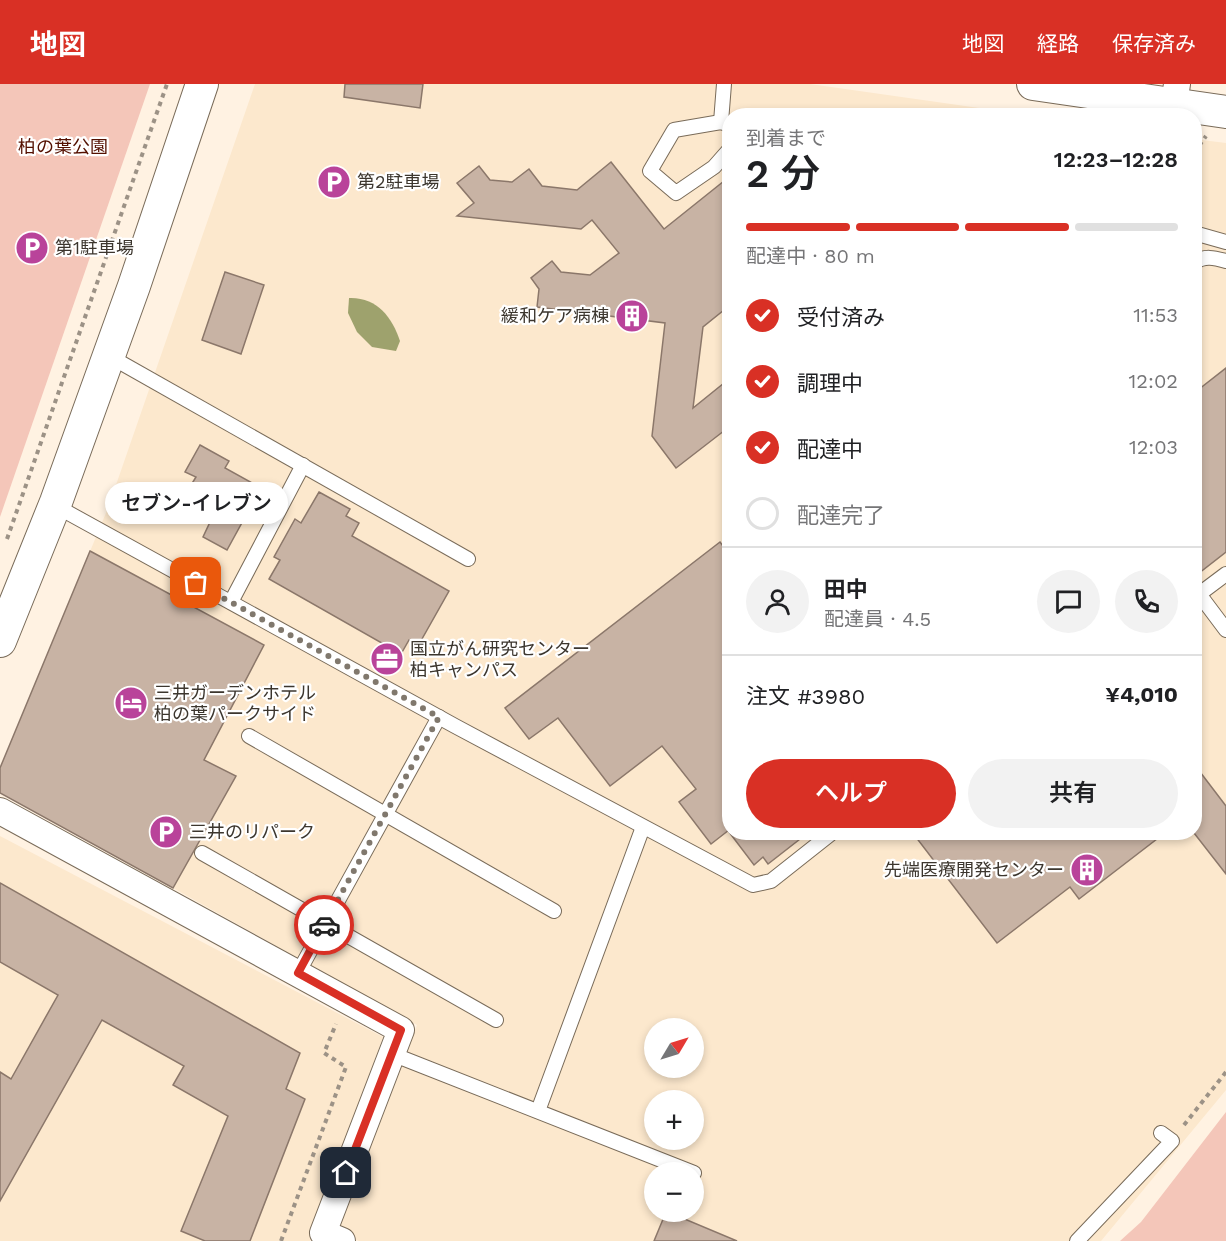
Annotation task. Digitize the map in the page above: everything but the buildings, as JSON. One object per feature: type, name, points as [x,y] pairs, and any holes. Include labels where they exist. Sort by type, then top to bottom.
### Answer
[{"type":"street","points":[[0,641],[54,505],[109,356],[202,84]]},
{"type":"street","points":[[1033,84],[1174,102],[1226,112]]},
{"type":"street","points":[[0,811],[401,1030],[323,1233],[342,1241]]},
{"type":"lane","points":[[724,84],[725,108]]},
{"type":"lane","points":[[722,124],[674,130],[650,171],[676,193],[714,167],[722,158]]},
{"type":"lane","points":[[1202,235],[1226,242]]},
{"type":"lane","points":[[1202,258],[1226,261]]},
{"type":"lane","points":[[109,356],[468,559]]},
{"type":"lane","points":[[231,602],[303,465]]},
{"type":"lane","points":[[54,505],[439,717],[753,885],[771,881],[823,840]]},
{"type":"lane","points":[[1202,592],[1226,574]]},
{"type":"lane","points":[[1202,603],[1226,630]]},
{"type":"lane","points":[[298,973],[439,717]]},
{"type":"lane","points":[[249,736],[554,910]]},
{"type":"lane","points":[[538,1112],[644,827]]},
{"type":"lane","points":[[202,853],[496,1020]]},
{"type":"lane","points":[[392,1054],[538,1112],[591,1138],[652,1162]]},
{"type":"lane","points":[[1077,1241],[1166,1137]]},
{"type":"path","points":[[4,548],[167,84]]},
{"type":"path","points":[[281,1241],[346,1067],[324,1053],[345,999]]},
{"type":"path","points":[[1166,1137],[1226,1072]]},
{"type":"shaded area","name":"国立がん研究センター 柏キャンパス","points":[[255,84],[810,84],[979,108],[722,108],[722,840],[1202,840],[1202,140],[1226,143],[1226,1090],[1101,1241],[359,1241],[335,1231],[417,1025],[0,793],[0,768],[108,508]]},
{"type":"shaded area","points":[[349,298],[368,301],[382,310],[393,324],[400,341],[396,351],[372,347],[357,332],[348,313]]},
{"type":"shaded area","points":[[0,836],[383,1037],[310,1241],[0,1241]]},
{"type":"green space","name":"柏の葉公園","points":[[0,84],[150,84],[0,517]]},
{"type":"green space","points":[[1226,1112],[1226,1241],[1120,1241],[1141,1222]]},
{"type":"way so far","points":[[196,583],[439,717],[324,925]]},
{"type":"place","name":"第2駐車場","points":[[334,182]]},
{"type":"place","name":"第1駐車場","points":[[32,248]]},
{"type":"place","name":"緩和ケア病棟","points":[[632,316]]},
{"type":"place","name":"セブン-イレブン","points":[[196,583]]},
{"type":"place","name":"国立がん研究センター 柏キャンパス","points":[[387,659]]},
{"type":"place","name":"三井ガーデンホテル 柏の葉パークサイド","points":[[131,703]]},
{"type":"place","name":"三井のリパーク","points":[[166,832]]},
{"type":"place","name":"先端医療開発センター","points":[[1087,870]]},
{"type":"route","points":[[324,925],[298,973],[401,1030],[346,1173]]}]
